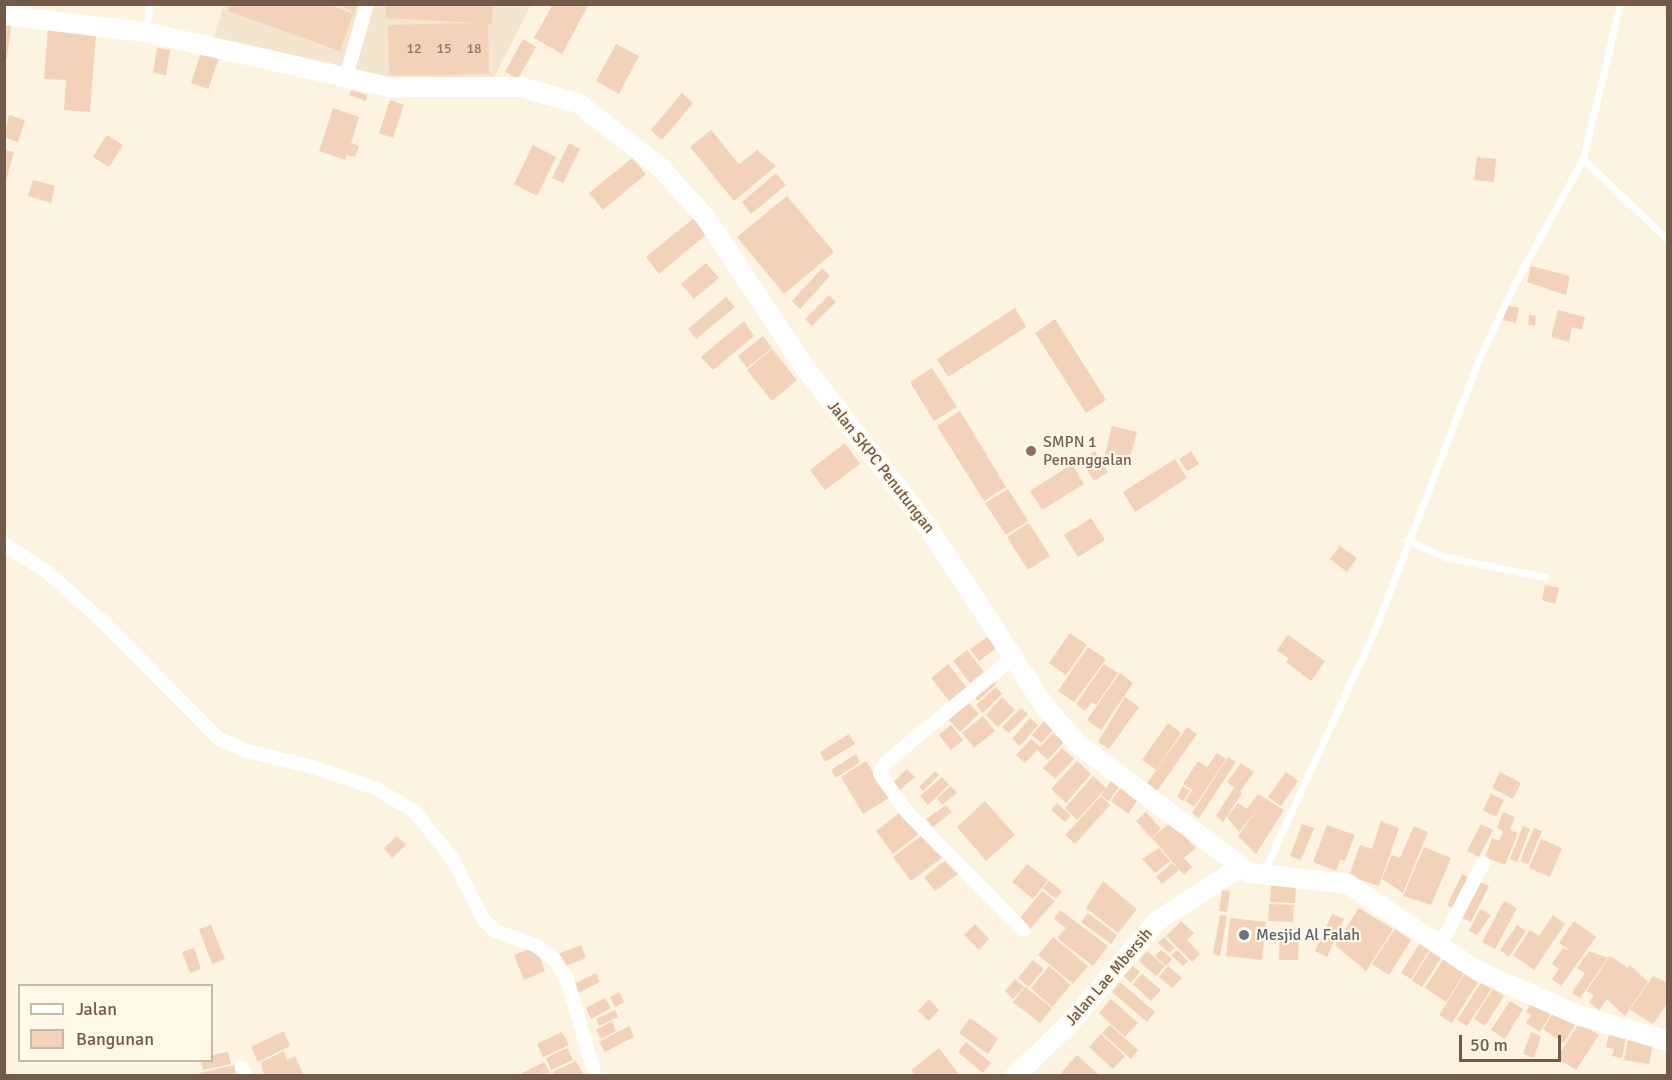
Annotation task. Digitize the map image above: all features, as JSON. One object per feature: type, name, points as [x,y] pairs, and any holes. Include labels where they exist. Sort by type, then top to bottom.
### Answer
[{"type":"street","points":[[345,80],[367,4]]},
{"type":"street","name":"Jalan SKPC Penutungan","points":[[4,15],[145,32],[345,80],[390,87],[520,87],[578,103],[660,167],[706,218],[806,369],[928,527],[1046,708],[1071,737],[1106,762],[1239,868],[1261,877],[1348,884],[1439,948],[1478,971],[1580,1016],[1668,1041]]},
{"type":"street","points":[[4,544],[47,572],[100,619],[219,740],[247,751],[313,767],[375,788],[414,811],[452,858],[483,919],[495,931],[535,945],[555,960],[567,979],[595,1076]]},
{"type":"street","points":[[1014,657],[886,762],[880,774],[906,811],[1023,930]]},
{"type":"street","points":[[1439,948],[1483,863]]},
{"type":"street","name":"Jalan Lae Mbersih","points":[[1016,1076],[1071,1022],[1157,921],[1239,868]]},
{"type":"lane","points":[[1261,877],[1344,702],[1407,540],[1502,309],[1583,159],[1620,4]]},
{"type":"lane","points":[[145,32],[149,7]]},
{"type":"lane","points":[[1583,159],[1668,240]]},
{"type":"lane","points":[[1407,540],[1445,557],[1545,577]]},
{"type":"shaded area","points":[[224,5],[531,5],[493,79],[367,79],[212,41]]},
{"type":"building","points":[[231,4],[327,4],[353,14],[340,51],[228,11]]},
{"type":"building","points":[[340,4],[357,4],[354,13]]},
{"type":"building","points":[[386,4],[493,4],[492,24],[488,24],[489,74],[389,75],[388,25],[480,23],[385,18]]},
{"type":"building","points":[[553,4],[589,4],[562,54],[534,38]]},
{"type":"building","points":[[4,25],[11,26],[7,58],[4,58]]},
{"type":"building","points":[[48,29],[96,33],[90,112],[64,110],[66,80],[44,79]]},
{"type":"building","points":[[523,39],[536,47],[518,79],[505,72]]},
{"type":"building","points":[[616,44],[639,56],[619,94],[596,81]]},
{"type":"building","points":[[203,47],[221,53],[208,89],[191,83]]},
{"type":"building","points":[[157,48],[170,50],[166,75],[153,73]]},
{"type":"building","points":[[351,90],[367,95],[366,101],[349,95]]},
{"type":"building","points":[[682,93],[693,103],[662,140],[651,130]]},
{"type":"building","points":[[390,100],[404,105],[393,138],[379,133]]},
{"type":"building","points":[[333,108],[359,117],[351,143],[359,146],[355,157],[347,155],[345,160],[319,151]]},
{"type":"building","points":[[9,115],[25,120],[18,142],[4,137]]},
{"type":"building","points":[[711,130],[739,164],[757,150],[776,166],[734,201],[690,147]]},
{"type":"building","points":[[107,135],[123,145],[109,167],[93,157]]},
{"type":"building","points":[[569,143],[580,149],[563,183],[552,178]]},
{"type":"building","points":[[533,145],[556,157],[537,196],[514,184]]},
{"type":"building","points":[[4,150],[14,152],[5,184],[4,183]]},
{"type":"building","points":[[1477,157],[1496,159],[1494,182],[1474,180]]},
{"type":"building","points":[[632,158],[646,174],[603,210],[589,193]]},
{"type":"building","points":[[776,173],[786,185],[751,214],[742,202]]},
{"type":"building","points":[[33,180],[55,186],[51,203],[28,196]]},
{"type":"building","points":[[787,196],[834,252],[784,294],[737,237]]},
{"type":"building","points":[[695,217],[708,233],[659,274],[646,257]]},
{"type":"building","points":[[706,263],[719,278],[694,299],[681,284]]},
{"type":"building","points":[[1531,266],[1570,276],[1566,295],[1527,282]]},
{"type":"building","points":[[822,268],[830,276],[800,309],[792,301]]},
{"type":"building","points":[[829,295],[836,302],[812,326],[805,319]]},
{"type":"building","points":[[726,297],[735,307],[696,339],[688,329]]},
{"type":"building","points":[[1506,305],[1519,308],[1516,323],[1503,320]]},
{"type":"building","points":[[1015,308],[1026,327],[948,377],[937,359]]},
{"type":"building","points":[[1558,310],[1585,317],[1582,330],[1572,327],[1569,342],[1551,337]]},
{"type":"building","points":[[1529,315],[1536,316],[1535,326],[1528,325]]},
{"type":"building","points":[[1055,319],[1106,400],[1086,413],[1035,333]]},
{"type":"building","points":[[744,321],[754,336],[713,370],[701,357]]},
{"type":"building","points":[[763,336],[772,348],[747,368],[738,356]]},
{"type":"building","points":[[772,349],[797,380],[772,401],[747,370]]},
{"type":"building","points":[[932,368],[957,407],[934,421],[910,382]]},
{"type":"building","points":[[960,411],[1006,487],[984,501],[937,426]]},
{"type":"building","points":[[1112,426],[1137,432],[1129,461],[1105,455]]},
{"type":"building","points":[[845,443],[860,464],[825,490],[810,470]]},
{"type":"building","points":[[1095,451],[1108,472],[1094,481],[1081,460]]},
{"type":"building","points":[[1191,451],[1199,464],[1187,471],[1179,459]]},
{"type":"building","points":[[1175,459],[1187,478],[1135,512],[1123,492]]},
{"type":"building","points":[[1072,464],[1084,484],[1042,510],[1030,491]]},
{"type":"building","points":[[1008,489],[1028,521],[1006,535],[985,503]]},
{"type":"building","points":[[1091,518],[1105,540],[1078,557],[1064,535]]},
{"type":"building","points":[[1029,523],[1050,556],[1028,570],[1007,537]]},
{"type":"building","points":[[1340,546],[1357,558],[1347,572],[1330,559]]},
{"type":"building","points":[[1545,585],[1559,588],[1555,604],[1542,600]]},
{"type":"building","points":[[993,633],[1001,645],[979,661],[970,649]]},
{"type":"building","points":[[1070,633],[1087,645],[1066,675],[1049,663]]},
{"type":"building","points":[[1288,635],[1325,661],[1311,681],[1286,662],[1289,659],[1277,650]]},
{"type":"building","points":[[1088,647],[1106,659],[1074,702],[1058,691]]},
{"type":"building","points":[[967,650],[984,672],[970,683],[953,661]]},
{"type":"building","points":[[948,664],[967,688],[950,702],[931,678]]},
{"type":"building","points":[[1104,664],[1118,673],[1096,705],[1092,702],[1085,711],[1076,704]]},
{"type":"building","points":[[1120,673],[1133,683],[1101,730],[1087,720]]},
{"type":"building","points":[[992,679],[996,684],[978,701],[974,696]]},
{"type":"building","points":[[996,687],[1002,694],[983,713],[976,705]]},
{"type":"building","points":[[1002,697],[1015,710],[998,727],[986,715]]},
{"type":"building","points":[[1125,697],[1139,707],[1109,749],[1098,742]]},
{"type":"building","points":[[968,702],[979,714],[960,732],[949,720]]},
{"type":"building","points":[[1021,708],[1028,714],[1009,733],[1002,727]]},
{"type":"building","points":[[983,716],[995,731],[974,748],[962,733]]},
{"type":"building","points":[[1030,718],[1038,725],[1020,746],[1012,739]]},
{"type":"building","points":[[1047,718],[1056,727],[1041,743],[1032,735]]},
{"type":"building","points":[[1168,723],[1181,733],[1156,770],[1142,760]]},
{"type":"building","points":[[951,725],[963,740],[951,750],[939,735]]},
{"type":"building","points":[[1187,727],[1197,734],[1157,791],[1147,783]]},
{"type":"building","points":[[1053,733],[1064,742],[1048,760],[1037,750],[1025,763],[1016,755],[1031,739],[1040,747]]},
{"type":"building","points":[[849,734],[855,744],[825,762],[820,752]]},
{"type":"building","points":[[1062,748],[1074,759],[1055,779],[1043,768]]},
{"type":"building","points":[[1217,753],[1226,759],[1194,807],[1185,801],[1192,790],[1183,784],[1198,761],[1207,767]]},
{"type":"building","points":[[856,754],[860,762],[836,778],[831,770]]},
{"type":"building","points":[[1228,757],[1236,762],[1199,818],[1192,813]]},
{"type":"building","points":[[866,761],[889,798],[863,814],[841,777]]},
{"type":"building","points":[[1077,761],[1091,774],[1066,803],[1051,789]]},
{"type":"building","points":[[1241,763],[1254,772],[1240,792],[1227,782]]},
{"type":"building","points":[[907,769],[915,777],[900,790],[893,782]]},
{"type":"building","points":[[935,771],[939,775],[923,791],[919,787]]},
{"type":"building","points":[[1286,772],[1298,781],[1281,806],[1268,797]]},
{"type":"building","points":[[1500,772],[1521,783],[1513,799],[1492,788]]},
{"type":"building","points":[[1093,776],[1106,788],[1077,820],[1065,808]]},
{"type":"building","points":[[942,777],[949,785],[928,805],[920,796]]},
{"type":"building","points":[[1112,780],[1120,786],[1109,801],[1101,795]]},
{"type":"building","points":[[951,786],[957,793],[942,805],[937,798]]},
{"type":"building","points":[[1183,786],[1190,791],[1183,801],[1177,796]]},
{"type":"building","points":[[1121,787],[1137,801],[1128,814],[1111,801]]},
{"type":"building","points":[[1234,788],[1242,793],[1223,822],[1216,816]]},
{"type":"building","points":[[1258,794],[1284,810],[1256,854],[1238,836],[1259,807],[1239,832],[1227,817],[1238,803],[1247,809]]},
{"type":"building","points":[[1491,794],[1504,800],[1496,817],[1483,810]]},
{"type":"building","points":[[1101,796],[1110,805],[1075,844],[1065,835]]},
{"type":"building","points":[[985,801],[1015,835],[986,861],[957,827]]},
{"type":"building","points":[[1057,803],[1071,816],[1065,822],[1051,810]]},
{"type":"building","points":[[946,805],[952,812],[933,827],[926,819]]},
{"type":"building","points":[[903,810],[920,833],[893,854],[876,831]]},
{"type":"building","points":[[1146,812],[1161,829],[1151,838],[1136,821]]},
{"type":"building","points":[[1503,812],[1515,817],[1510,830],[1518,833],[1505,865],[1485,857],[1492,838],[1499,841],[1503,831],[1497,828]]},
{"type":"building","points":[[1381,821],[1399,828],[1379,886],[1349,876],[1360,845],[1372,849]]},
{"type":"building","points":[[1171,822],[1196,848],[1184,858],[1192,867],[1184,875],[1152,838]]},
{"type":"building","points":[[1302,824],[1314,828],[1301,860],[1290,856]]},
{"type":"building","points":[[1481,824],[1493,830],[1479,857],[1467,851]]},
{"type":"building","points":[[1327,825],[1355,835],[1345,861],[1340,859],[1336,871],[1313,862]]},
{"type":"building","points":[[1414,826],[1428,832],[1403,893],[1382,879],[1392,855],[1400,858]]},
{"type":"building","points":[[1523,826],[1530,829],[1517,862],[1510,859]]},
{"type":"building","points":[[1534,828],[1542,831],[1528,864],[1520,861]]},
{"type":"building","points":[[925,833],[943,857],[911,881],[893,857]]},
{"type":"building","points":[[397,836],[406,845],[392,858],[384,848]]},
{"type":"building","points":[[1541,839],[1562,848],[1550,877],[1529,868]]},
{"type":"building","points":[[1424,847],[1451,858],[1431,905],[1403,896]]},
{"type":"building","points":[[1159,848],[1170,861],[1155,873],[1142,859]]},
{"type":"building","points":[[947,859],[958,874],[935,891],[924,877]]},
{"type":"building","points":[[1172,863],[1179,870],[1162,884],[1156,877]]},
{"type":"building","points":[[1027,864],[1048,880],[1033,899],[1012,882]]},
{"type":"building","points":[[1462,874],[1471,879],[1456,910],[1447,905]]},
{"type":"building","points":[[1049,881],[1062,891],[1056,899],[1043,888]]},
{"type":"building","points":[[1103,881],[1137,909],[1118,933],[1086,908]]},
{"type":"building","points":[[1478,881],[1489,886],[1471,922],[1460,917]]},
{"type":"building","points":[[1271,884],[1296,886],[1295,903],[1270,902]]},
{"type":"building","points":[[1222,890],[1230,891],[1227,912],[1219,911]]},
{"type":"building","points":[[1042,891],[1055,901],[1028,931],[1017,922]]},
{"type":"building","points":[[1504,901],[1517,908],[1495,949],[1482,942]]},
{"type":"building","points":[[1269,904],[1294,905],[1293,922],[1268,921]]},
{"type":"building","points":[[1359,908],[1393,929],[1366,971],[1335,945]]},
{"type":"building","points":[[1480,909],[1491,915],[1477,935],[1469,931]]},
{"type":"building","points":[[1060,910],[1108,946],[1093,966],[1057,938],[1066,928],[1054,919]]},
{"type":"building","points":[[1088,913],[1117,935],[1111,944],[1081,922]]},
{"type":"building","points":[[1332,914],[1344,919],[1327,957],[1315,951]]},
{"type":"building","points":[[1220,915],[1227,916],[1220,956],[1213,954]]},
{"type":"building","points":[[1553,915],[1565,924],[1534,970],[1513,955],[1530,930],[1539,936]]},
{"type":"building","points":[[1230,918],[1266,922],[1262,960],[1226,956]]},
{"type":"building","points":[[1181,921],[1194,933],[1187,940],[1200,954],[1192,962],[1166,936]]},
{"type":"building","points":[[1574,921],[1596,937],[1561,986],[1552,979],[1559,969],[1552,964],[1563,948],[1571,951],[1559,943]]},
{"type":"building","points":[[975,924],[989,939],[979,950],[964,935]]},
{"type":"building","points":[[211,925],[225,959],[212,964],[199,929]]},
{"type":"building","points":[[1517,925],[1526,931],[1509,957],[1500,950]]},
{"type":"building","points":[[1395,929],[1411,940],[1389,975],[1372,964]]},
{"type":"building","points":[[1280,931],[1299,933],[1298,960],[1279,960]]},
{"type":"building","points":[[1053,937],[1088,966],[1073,984],[1038,955]]},
{"type":"building","points":[[1164,937],[1175,948],[1169,953],[1158,943]]},
{"type":"building","points":[[1420,943],[1430,949],[1411,979],[1401,973]]},
{"type":"building","points":[[581,945],[586,958],[563,967],[558,954]]},
{"type":"building","points":[[536,947],[545,971],[524,980],[514,955]]},
{"type":"building","points":[[194,948],[201,969],[190,973],[182,952]]},
{"type":"building","points":[[1161,950],[1172,959],[1166,966],[1155,956]]},
{"type":"building","points":[[1177,950],[1188,961],[1183,966],[1171,955]]},
{"type":"building","points":[[1431,950],[1442,957],[1422,987],[1412,980]]},
{"type":"building","points":[[1147,951],[1165,966],[1156,976],[1139,961]]},
{"type":"building","points":[[1589,951],[1608,958],[1580,998],[1572,993],[1585,973],[1577,968]]},
{"type":"building","points":[[1610,956],[1628,968],[1630,965],[1648,982],[1625,1016],[1607,999],[1599,1010],[1589,1002],[1594,996],[1587,991]]},
{"type":"building","points":[[1444,958],[1465,972],[1446,1002],[1425,988]]},
{"type":"building","points":[[1033,960],[1044,969],[1029,987],[1018,978]]},
{"type":"building","points":[[1049,966],[1071,985],[1052,1007],[1031,988]]},
{"type":"building","points":[[1133,966],[1140,972],[1131,983],[1124,976]]},
{"type":"building","points":[[1168,966],[1182,978],[1172,988],[1159,977]]},
{"type":"building","points":[[1466,972],[1479,981],[1452,1023],[1439,1015]]},
{"type":"building","points":[[596,973],[600,982],[579,993],[574,984]]},
{"type":"building","points":[[1142,974],[1161,990],[1151,1001],[1133,984]]},
{"type":"building","points":[[1653,976],[1668,983],[1668,1003],[1653,1024],[1630,1010]]},
{"type":"building","points":[[1484,978],[1494,985],[1467,1026],[1457,1020]]},
{"type":"building","points":[[1015,979],[1024,987],[1013,999],[1005,991]]},
{"type":"building","points":[[1120,982],[1155,1012],[1147,1022],[1112,992]]},
{"type":"building","points":[[1025,987],[1052,1008],[1040,1023],[1013,1002]]},
{"type":"building","points":[[1493,989],[1504,996],[1485,1026],[1474,1019]]},
{"type":"building","points":[[619,992],[624,1002],[615,1007],[610,997]]},
{"type":"building","points":[[605,998],[611,1008],[591,1019],[586,1008]]},
{"type":"building","points":[[1534,998],[1553,1011],[1540,1032],[1526,1023],[1531,1015],[1526,1012]]},
{"type":"building","points":[[929,999],[939,1010],[929,1021],[918,1011]]},
{"type":"building","points":[[1111,999],[1138,1023],[1125,1037],[1099,1013]]},
{"type":"building","points":[[1510,1001],[1523,1009],[1505,1039],[1491,1030]]},
{"type":"building","points":[[1556,1009],[1577,1022],[1564,1043],[1543,1029]]},
{"type":"building","points":[[615,1010],[618,1017],[599,1026],[596,1019]]},
{"type":"building","points":[[970,1018],[998,1038],[988,1054],[959,1033]]},
{"type":"building","points":[[612,1021],[616,1031],[601,1039],[596,1030]]},
{"type":"building","points":[[1579,1023],[1599,1035],[1576,1070],[1557,1058]]},
{"type":"building","points":[[1110,1025],[1138,1050],[1131,1059],[1102,1033]]},
{"type":"building","points":[[629,1026],[634,1037],[605,1052],[599,1042]]},
{"type":"building","points":[[284,1031],[290,1046],[258,1062],[251,1047]]},
{"type":"building","points":[[562,1032],[569,1045],[543,1057],[537,1044]]},
{"type":"building","points":[[1531,1032],[1541,1036],[1534,1058],[1523,1054]]},
{"type":"building","points":[[1101,1034],[1125,1056],[1113,1069],[1089,1047]]},
{"type":"building","points":[[1609,1035],[1626,1038],[1622,1058],[1612,1056],[1614,1049],[1606,1047]]},
{"type":"building","points":[[1628,1039],[1653,1042],[1649,1064],[1624,1060]]},
{"type":"building","points":[[966,1042],[991,1063],[983,1073],[958,1052]]},
{"type":"building","points":[[567,1048],[573,1060],[551,1070],[546,1058]]},
{"type":"building","points":[[939,1048],[960,1076],[916,1076],[911,1070]]},
{"type":"building","points":[[284,1051],[287,1060],[295,1056],[304,1076],[264,1076],[261,1062]]},
{"type":"building","points":[[228,1052],[231,1064],[203,1070],[201,1062],[213,1062],[213,1055]]},
{"type":"building","points":[[1077,1055],[1100,1076],[1064,1076],[1061,1073]]},
{"type":"building","points":[[576,1061],[583,1074],[555,1076],[553,1072]]},
{"type":"building","points":[[544,1062],[550,1073],[517,1076]]},
{"type":"building","points":[[234,1065],[236,1076],[200,1076],[200,1073]]},
{"type":"place","name":"SMPN 1 Penanggalan","points":[[1031,451]]},
{"type":"place","name":"Mesjid Al Falah","points":[[1244,935]]}]
